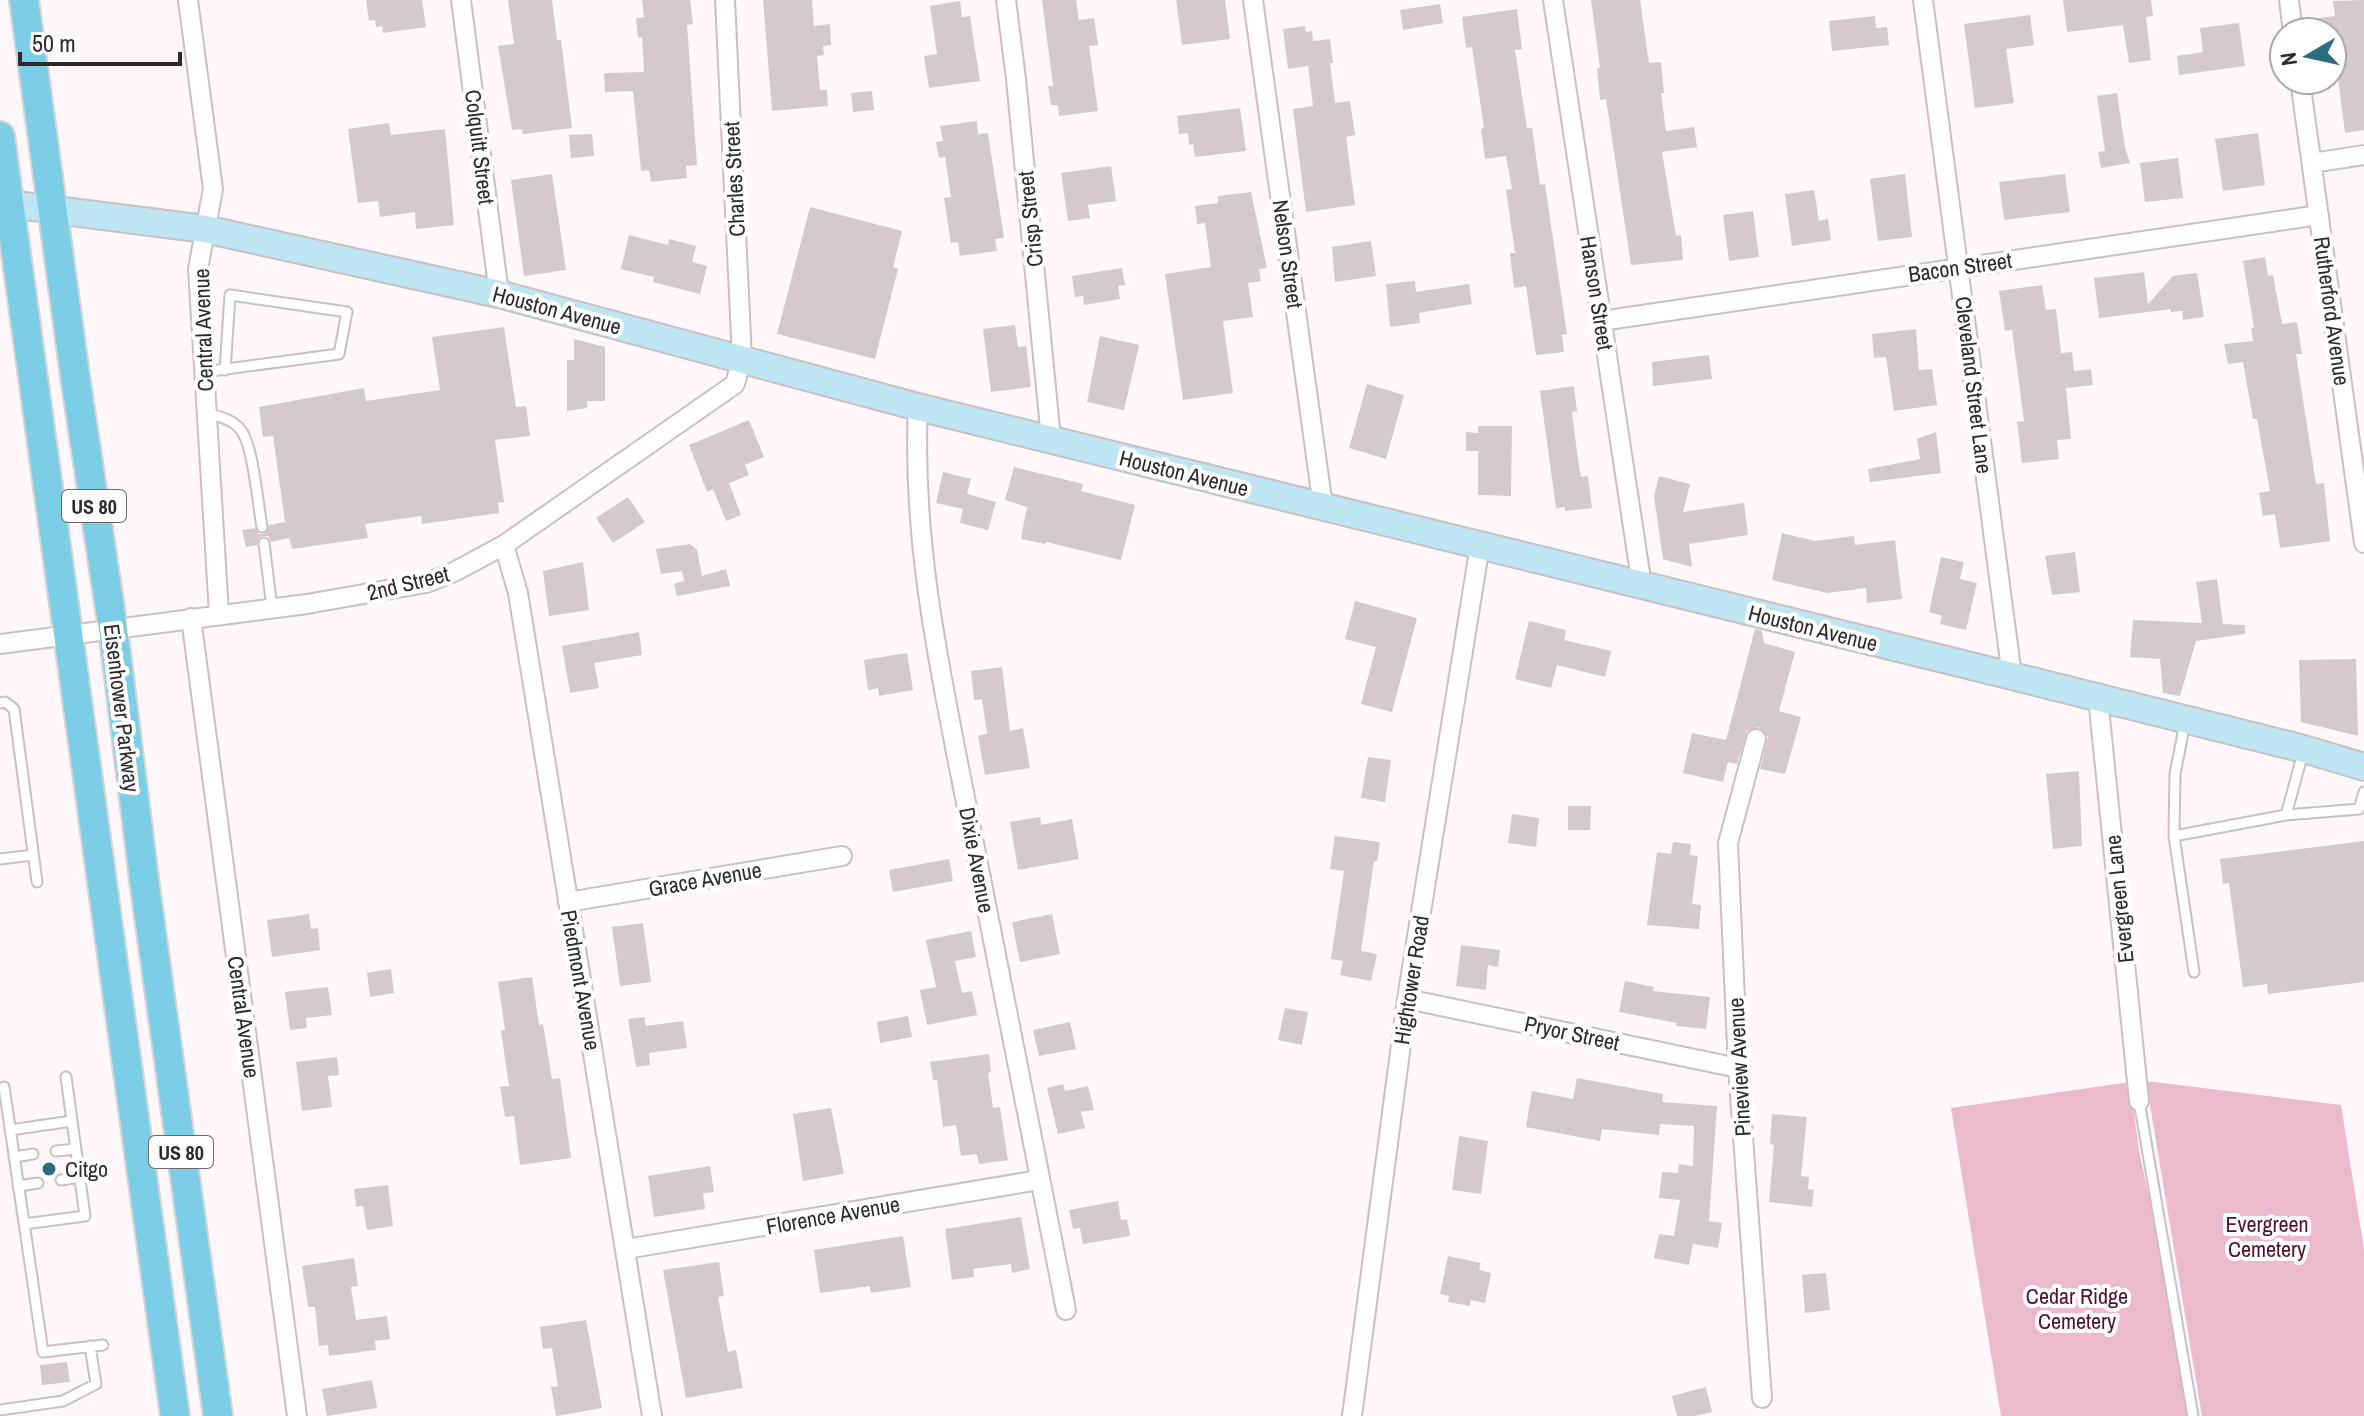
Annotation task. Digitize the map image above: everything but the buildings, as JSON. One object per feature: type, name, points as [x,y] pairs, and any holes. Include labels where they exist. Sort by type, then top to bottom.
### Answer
[{"type":"main road","name":"Eisenhower Parkway","points":[[24,0],[113,629],[147,902],[218,1416]]},
{"type":"main road","name":"Eisenhower Parkway","points":[[0,136],[5,203],[175,1416]]},
{"type":"street","name":"Central Avenue","points":[[188,0],[213,189],[198,269],[219,614]]},
{"type":"street","name":"Colquitt Street","points":[[461,0],[499,294]]},
{"type":"street","name":"Charles Street","points":[[725,0],[742,358]]},
{"type":"street","name":"Crisp Street","points":[[1006,0],[1051,439]]},
{"type":"street","name":"Nelson Street","points":[[1253,0],[1323,507]]},
{"type":"street","name":"Hanson Street","points":[[1553,0],[1642,586]]},
{"type":"street","name":"Cleveland Street Lane","points":[[1923,0],[2012,676]]},
{"type":"street","name":"Rutherford Avenue","points":[[2302,96],[2364,543]]},
{"type":"street","points":[[2312,163],[2364,155]]},
{"type":"street","name":"Houston Avenue","points":[[5,203],[205,229],[499,294],[918,407],[2012,676],[2304,749],[2364,767]]},
{"type":"street","name":"Bacon Street","points":[[1601,321],[2319,215]]},
{"type":"street","name":"2nd Street","points":[[0,644],[272,608],[426,583],[504,545],[720,397],[735,384],[742,358]]},
{"type":"street","name":"Dixie Avenue","points":[[918,407],[919,523],[936,653],[1066,1310]]},
{"type":"street","name":"Piedmont Avenue","points":[[504,545],[518,593],[652,1416]]},
{"type":"street","name":"Hightower Road","points":[[1352,1416],[1407,999],[1480,545]]},
{"type":"street","name":"Central Avenue","points":[[191,618],[297,1416]]},
{"type":"street","name":"Evergreen Lane","points":[[2098,698],[2139,1101]]},
{"type":"street","name":"Pineview Avenue","points":[[1756,739],[1728,843],[1738,1068],[1762,1398]]},
{"type":"street","name":"Grace Avenue","points":[[568,902],[842,856]]},
{"type":"street","name":"Pryor Street","points":[[1407,999],[1738,1068]]},
{"type":"street","name":"Florence Avenue","points":[[626,1249],[1039,1180]]},
{"type":"lane","points":[[204,372],[225,370],[339,354],[347,312],[230,295],[225,370]]},
{"type":"lane","points":[[206,413],[225,419],[242,430],[248,444],[262,527]]},
{"type":"lane","points":[[264,543],[272,608]]},
{"type":"lane","points":[[0,703],[5,702],[14,709],[37,882]]},
{"type":"lane","points":[[2186,720],[2175,774],[2174,836],[2194,972]]},
{"type":"lane","points":[[2286,815],[2304,749]]},
{"type":"lane","points":[[2174,836],[2286,815],[2362,810],[2364,792]]},
{"type":"lane","points":[[0,859],[33,855]]},
{"type":"lane","points":[[24,1224],[85,1216],[66,1077]]},
{"type":"lane","points":[[4,1087],[4,1116],[10,1130],[43,1352],[103,1345]]},
{"type":"lane","points":[[2139,1101],[2193,1416]]},
{"type":"lane","points":[[10,1130],[72,1121]]},
{"type":"lane","points":[[56,1151],[76,1149]]},
{"type":"lane","points":[[14,1157],[33,1154]]},
{"type":"lane","points":[[61,1180],[80,1177]]},
{"type":"lane","points":[[18,1186],[38,1183]]},
{"type":"lane","points":[[0,1410],[63,1401],[96,1384],[90,1346]]},
{"type":"green space","name":"Evergreen Cemetery","points":[[2146,1081],[2341,1105],[2364,1250],[2364,1416],[2202,1416]]},
{"type":"green space","name":"Cedar Ridge Cemetery","points":[[2130,1082],[2139,1151],[2169,1289],[2189,1416],[2001,1416],[1951,1108]]},
{"type":"place","name":"Citgo","points":[[49,1169]]}]
